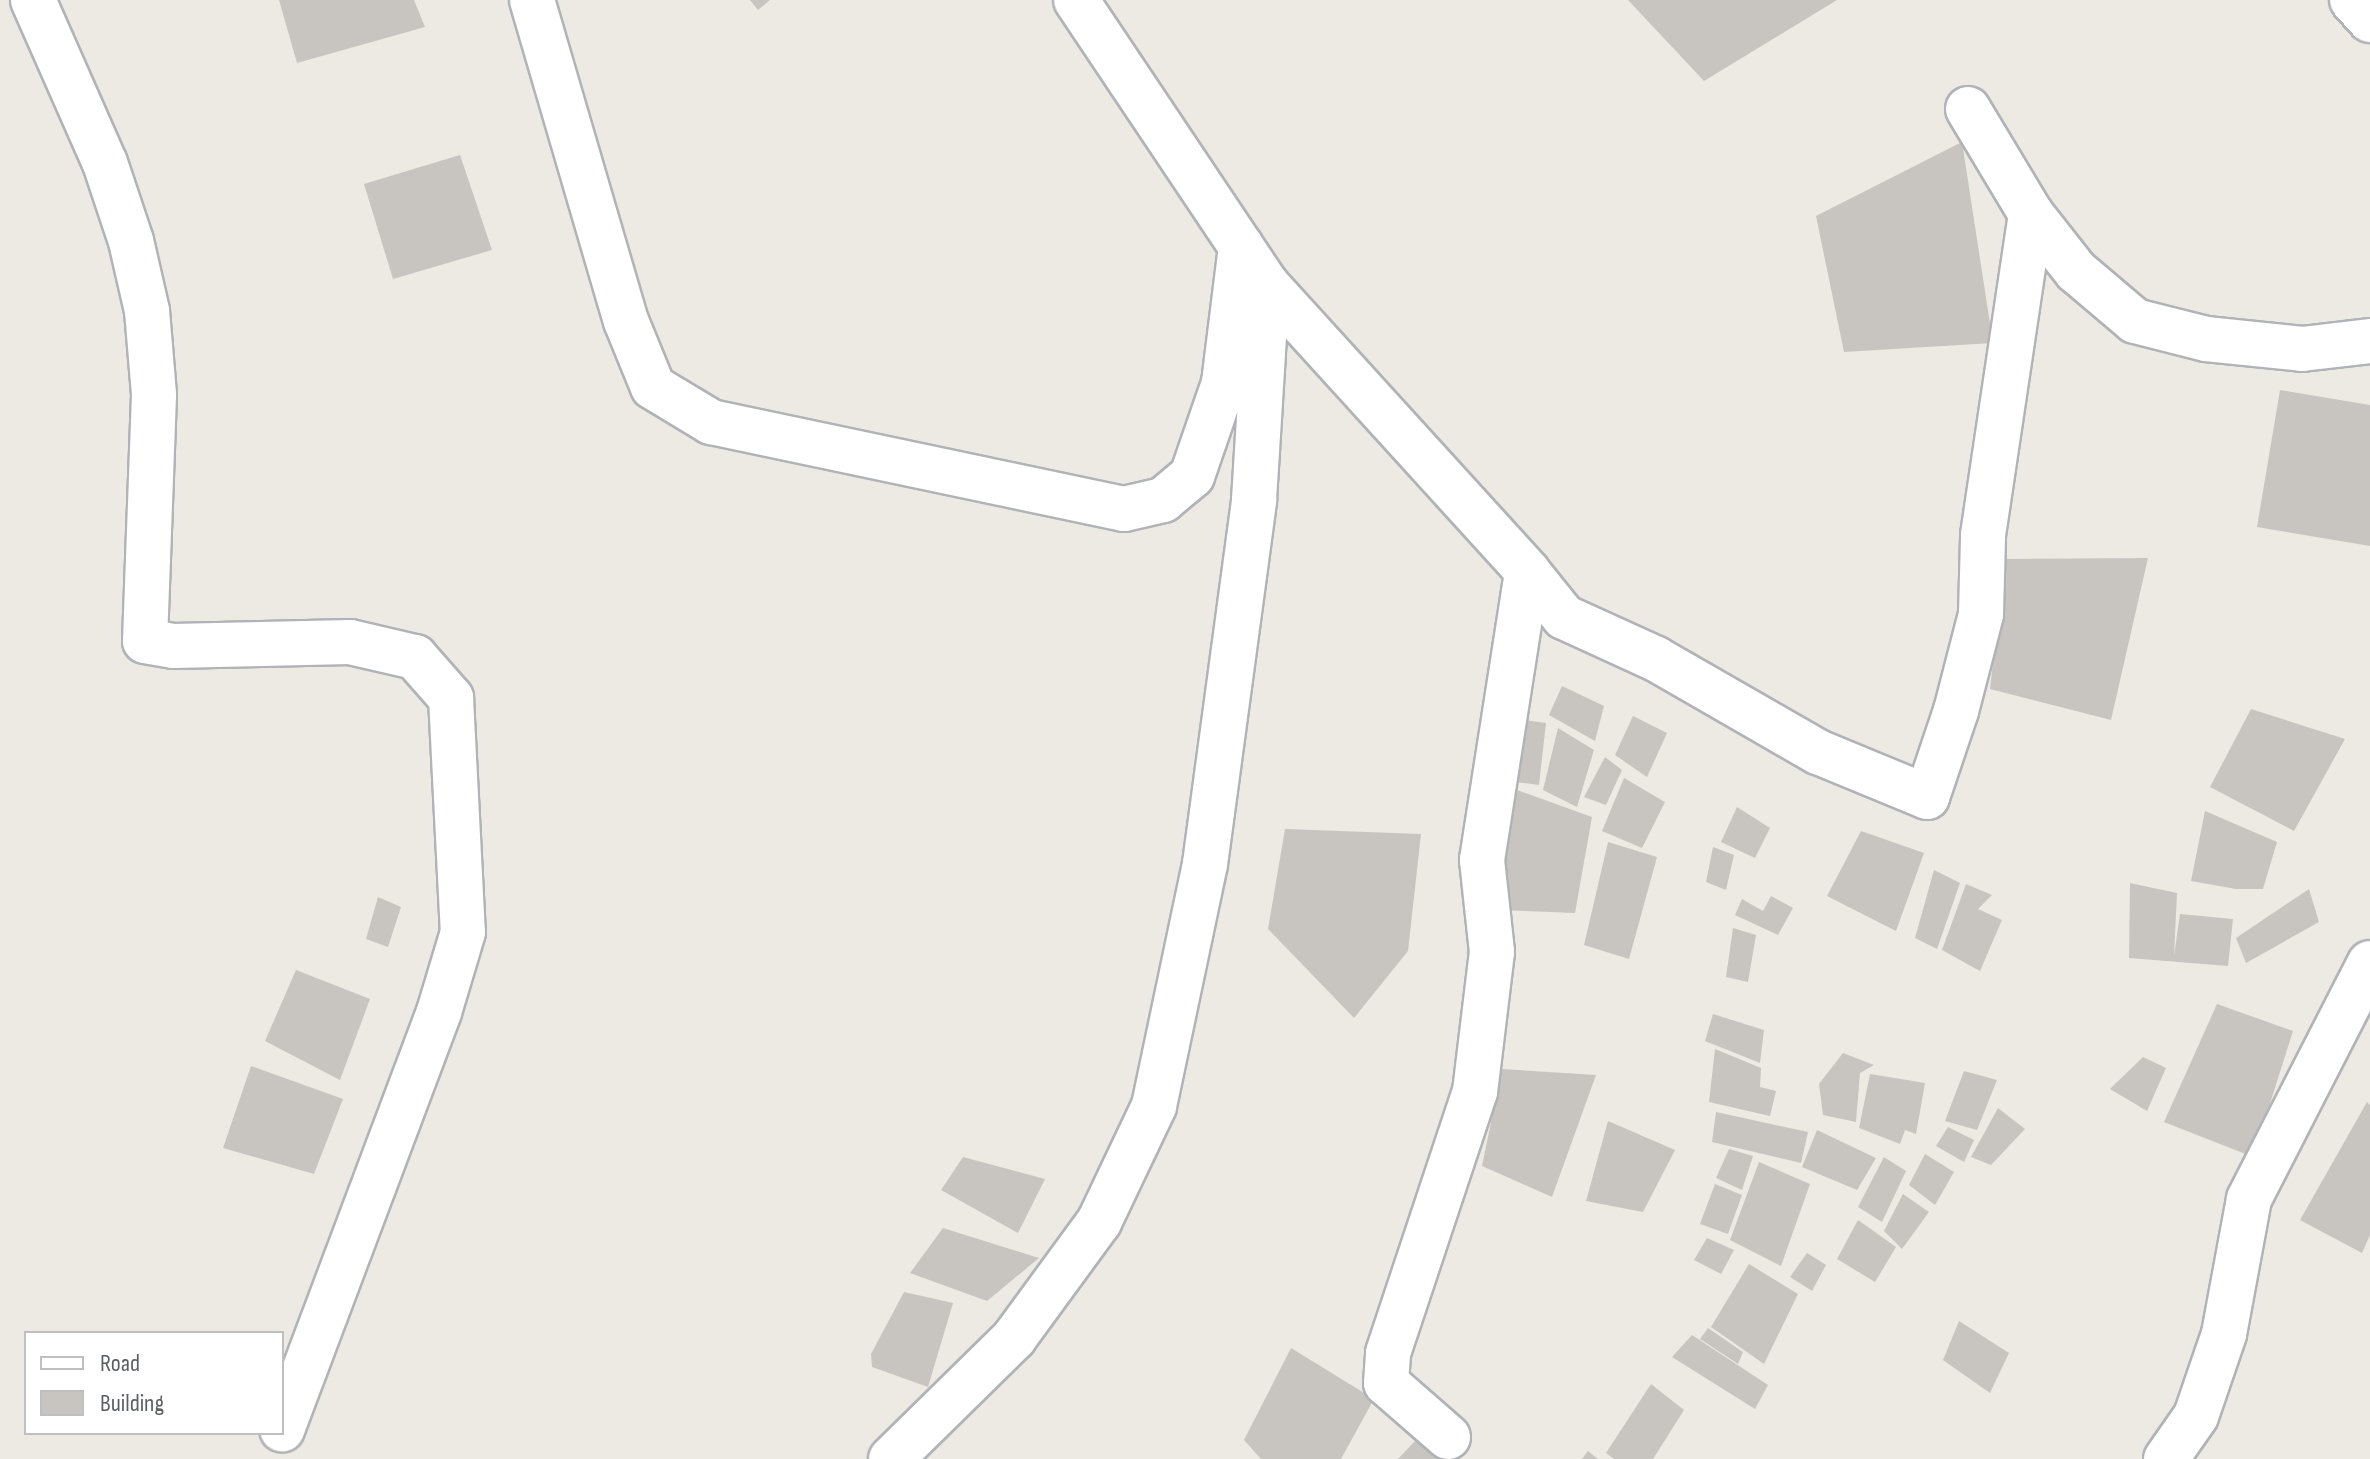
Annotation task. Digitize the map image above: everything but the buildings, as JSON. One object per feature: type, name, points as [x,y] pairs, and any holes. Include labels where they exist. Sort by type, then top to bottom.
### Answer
[{"type":"street","points":[[33,0],[105,163],[131,241],[147,311],[154,395],[145,641],[173,646],[350,642],[415,657],[451,698],[463,932],[439,1012],[284,1423]]},
{"type":"street","points":[[532,0],[626,321],[653,387],[711,422],[1124,509],[1163,500],[1192,476],[1224,383],[1241,246]]},
{"type":"street","points":[[1076,0],[1267,285],[1527,571],[1564,617],[1656,659],[1818,752],[1927,797],[1956,711],[1981,614],[1983,535],[2031,214]]},
{"type":"street","points":[[2352,0],[2370,20]]},
{"type":"street","points":[[1968,109],[2031,214],[2076,271],[2135,321],[2206,339],[2302,349],[2370,341]]},
{"type":"street","points":[[891,1459],[1014,1338],[1099,1222],[1154,1106],[1205,864],[1254,500],[1267,285]]},
{"type":"street","points":[[1448,1437],[1386,1383],[1388,1353],[1475,1092],[1492,952],[1482,860],[1527,571]]},
{"type":"street","points":[[2166,1459],[2196,1416],[2224,1334],[2249,1199],[2370,963]]},
{"type":"street","points":[[269,1459],[279,1435]]}]
